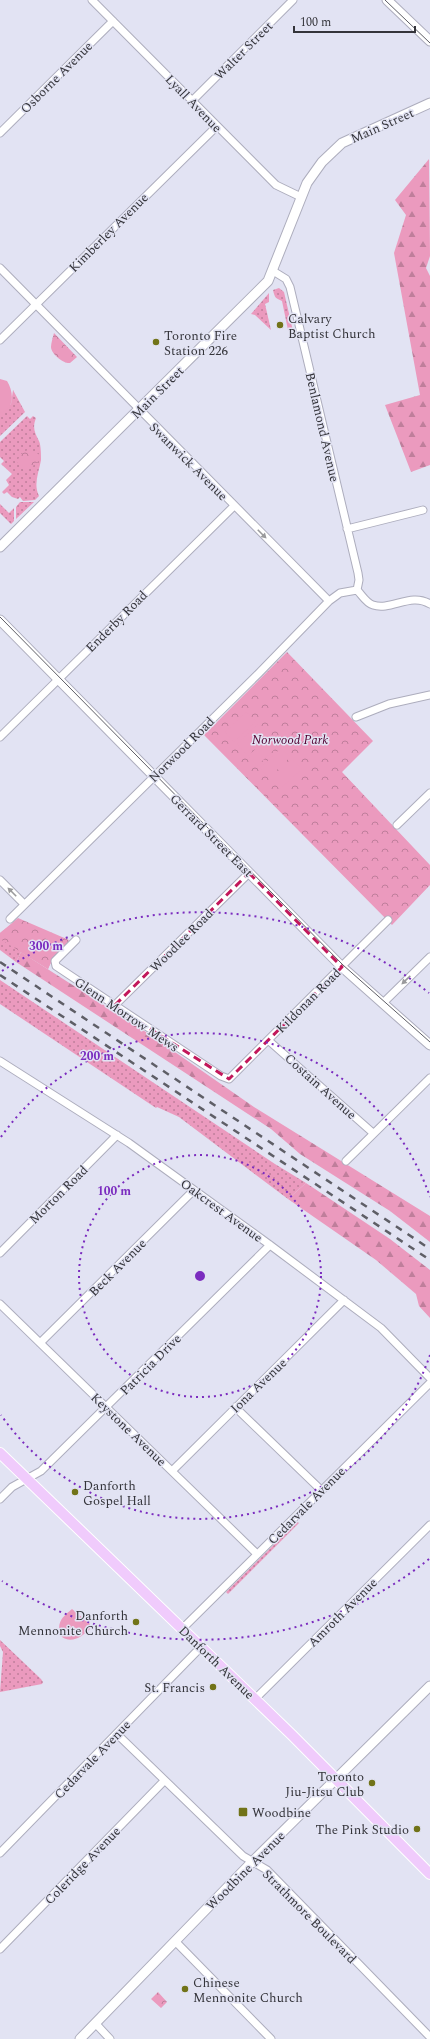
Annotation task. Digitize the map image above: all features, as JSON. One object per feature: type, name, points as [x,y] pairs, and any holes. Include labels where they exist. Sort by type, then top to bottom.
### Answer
[{"type":"main road","points":[[387,0],[430,41]]},
{"type":"main road","name":"Main Street","points":[[0,547],[268,281],[301,197],[314,172],[342,144],[430,103]]},
{"type":"main road","name":"Gerrard Street East","points":[[0,620],[342,967],[430,1044]]},
{"type":"main road","name":"Danforth Avenue","points":[[0,1453],[255,1699],[430,1874]]},
{"type":"main road","name":"Woodbine Avenue","points":[[80,2039],[252,1862],[430,1686]]},
{"type":"street","name":"Lyall Avenue","points":[[92,0],[193,100],[276,186],[301,197]]},
{"type":"street","name":"Walter Street","points":[[193,100],[293,0]]},
{"type":"street","name":"Osborne Avenue","points":[[0,133],[113,21]]},
{"type":"street","name":"Kimberley Avenue","points":[[0,340],[217,126]]},
{"type":"street","name":"Swanwick Avenue","points":[[0,268],[329,601]]},
{"type":"street","name":"Benlamond Avenue","points":[[273,271],[286,279],[290,287],[358,573],[359,580],[357,590]]},
{"type":"street","name":"Enderby Road","points":[[0,737],[234,506]]},
{"type":"street","points":[[347,529],[423,510]]},
{"type":"street","points":[[357,590],[367,601],[375,606],[418,600],[430,604]]},
{"type":"street","name":"Norwood Road","points":[[10,919],[273,660],[329,601],[340,593],[357,590]]},
{"type":"street","points":[[356,716],[389,704],[430,695]]},
{"type":"street","points":[[397,825],[430,793]]},
{"type":"street","name":"Woodlee Road","points":[[114,1006],[249,873]]},
{"type":"street","points":[[0,880],[24,904]]},
{"type":"street","name":"Kildonan Road","points":[[229,1079],[388,920]]},
{"type":"street","name":"Glenn Morrow Mews","points":[[76,940],[55,961],[56,966],[221,1076],[229,1079]]},
{"type":"street","points":[[383,1003],[430,957]]},
{"type":"street","name":"Costain Avenue","points":[[268,1040],[373,1133]]},
{"type":"street","name":"Oakcrest Avenue","points":[[0,1061],[117,1136],[270,1245],[381,1328],[430,1378]]},
{"type":"street","points":[[346,1160],[430,1078]]},
{"type":"street","name":"Morton Road","points":[[0,1253],[3,1244],[117,1136]]},
{"type":"street","name":"Beck Avenue","points":[[40,1343],[194,1190]]},
{"type":"street","name":"Patricia Drive","points":[[0,1499],[12,1487],[41,1471],[270,1245]]},
{"type":"street","name":"Iona Avenue","points":[[172,1471],[344,1300]]},
{"type":"street","name":"Keystone Avenue","points":[[0,1304],[257,1554]]},
{"type":"street","name":"Cedarvale Avenue","points":[[182,1629],[430,1383]]},
{"type":"street","points":[[235,1407],[321,1490]]},
{"type":"street","name":"Amroth Avenue","points":[[255,1699],[430,1525]]},
{"type":"street","name":"Cedarvale Avenue","points":[[0,1853],[201,1647]]},
{"type":"street","name":"Strathmore Boulevard","points":[[117,1734],[243,1856],[267,1870],[430,2037]]},
{"type":"street","name":"Coleridge Avenue","points":[[0,1949],[164,1781]]},
{"type":"street","points":[[175,1941],[271,2039]]},
{"type":"street","points":[[96,2024],[110,2039]]},
{"type":"highlighted area","points":[[249,873],[342,967],[229,1079],[114,1006]]},
{"type":"green space","points":[[429,159],[430,256],[426,268],[430,276],[430,465],[411,472],[385,405],[420,395],[394,253],[406,215],[395,200]]},
{"type":"green space","points":[[279,288],[284,292],[293,331],[288,330],[282,301],[277,299],[274,295],[273,290]]},
{"type":"green space","points":[[269,293],[269,302],[265,304],[271,330],[255,315],[251,314]]},
{"type":"green space","points":[[54,333],[77,357],[70,363],[64,362],[53,353],[51,344]]},
{"type":"green space","points":[[0,379],[7,381],[11,390],[12,400],[8,408],[0,413]]},
{"type":"green space","points":[[13,390],[25,412],[0,436],[0,412],[11,404]]},
{"type":"green space","points":[[27,416],[30,419],[33,416],[36,418],[34,428],[40,445],[41,460],[36,482],[39,496],[35,500],[23,501],[20,497],[18,499],[12,497],[7,492],[4,494],[2,492],[9,485],[6,480],[12,474],[1,464],[4,461],[0,457],[0,442]]},
{"type":"green space","points":[[29,449],[40,455],[41,459],[29,469],[23,468],[17,462],[20,455]]},
{"type":"green space","points":[[20,502],[34,502],[16,519],[16,507]]},
{"type":"green space","points":[[0,504],[9,513],[14,508],[14,521],[11,524],[0,513]]},
{"type":"green space","name":"Norwood Park","points":[[287,652],[373,741],[342,772],[430,865],[430,885],[392,925],[204,735]]},
{"type":"green space","points":[[246,712],[256,721],[234,742],[225,732]]},
{"type":"green space","points":[[258,724],[267,733],[246,754],[237,744]]},
{"type":"green space","points":[[269,736],[279,745],[257,766],[248,756]]},
{"type":"green space","points":[[281,748],[290,757],[269,778],[260,768]]},
{"type":"green space","points":[[292,759],[302,769],[280,789],[271,780]]},
{"type":"green space","points":[[18,918],[69,940],[52,961],[48,969],[0,939],[0,933]]},
{"type":"green space","points":[[13,923],[52,960],[48,969],[21,952],[16,962],[0,950],[0,933]]},
{"type":"green space","points":[[21,952],[149,1034],[254,1107],[430,1216],[430,1242],[390,1211],[300,1154],[271,1129],[16,962]]},
{"type":"green space","points":[[0,980],[275,1164],[306,1183],[288,1199],[179,1117],[157,1107],[156,1108],[0,1004]]},
{"type":"green space","points":[[306,1183],[390,1239],[430,1270],[430,1318],[419,1306],[416,1294],[376,1260],[288,1199]]},
{"type":"green space","points":[[297,1522],[299,1523],[228,1594],[226,1592]]},
{"type":"green space","points":[[72,1609],[90,1624],[90,1629],[81,1636],[70,1640],[62,1637],[59,1625],[65,1615]]},
{"type":"green space","points":[[0,1640],[41,1679],[43,1682],[42,1684],[0,1692],[3,1652],[0,1646]]},
{"type":"green space","points":[[158,1992],[167,2002],[161,2008],[151,1999]]},
{"type":"tram line","points":[[385,0],[430,43]]},
{"type":"tram line","points":[[0,617],[343,965],[430,1042]]},
{"type":"railway","points":[[0,962],[430,1249]]},
{"type":"railway","points":[[0,975],[430,1260]]},
{"type":"place","name":"Calvary Baptist Church","points":[[280,325]]},
{"type":"place","name":"Toronto Fire Station 226","points":[[156,342]]},
{"type":"place","name":"Danforth Gospel Hall","points":[[75,1492]]},
{"type":"place","name":"Danforth Mennonite Church","points":[[136,1622]]},
{"type":"place","name":"St. Francis","points":[[213,1687]]},
{"type":"place","name":"Toronto Jiu-Jitsu Club","points":[[372,1783]]},
{"type":"place","name":"Woodbine","points":[[243,1812]]},
{"type":"place","name":"The Pink Studio","points":[[417,1829]]},
{"type":"place","name":"Chinese Mennonite Church","points":[[185,1989]]}]
